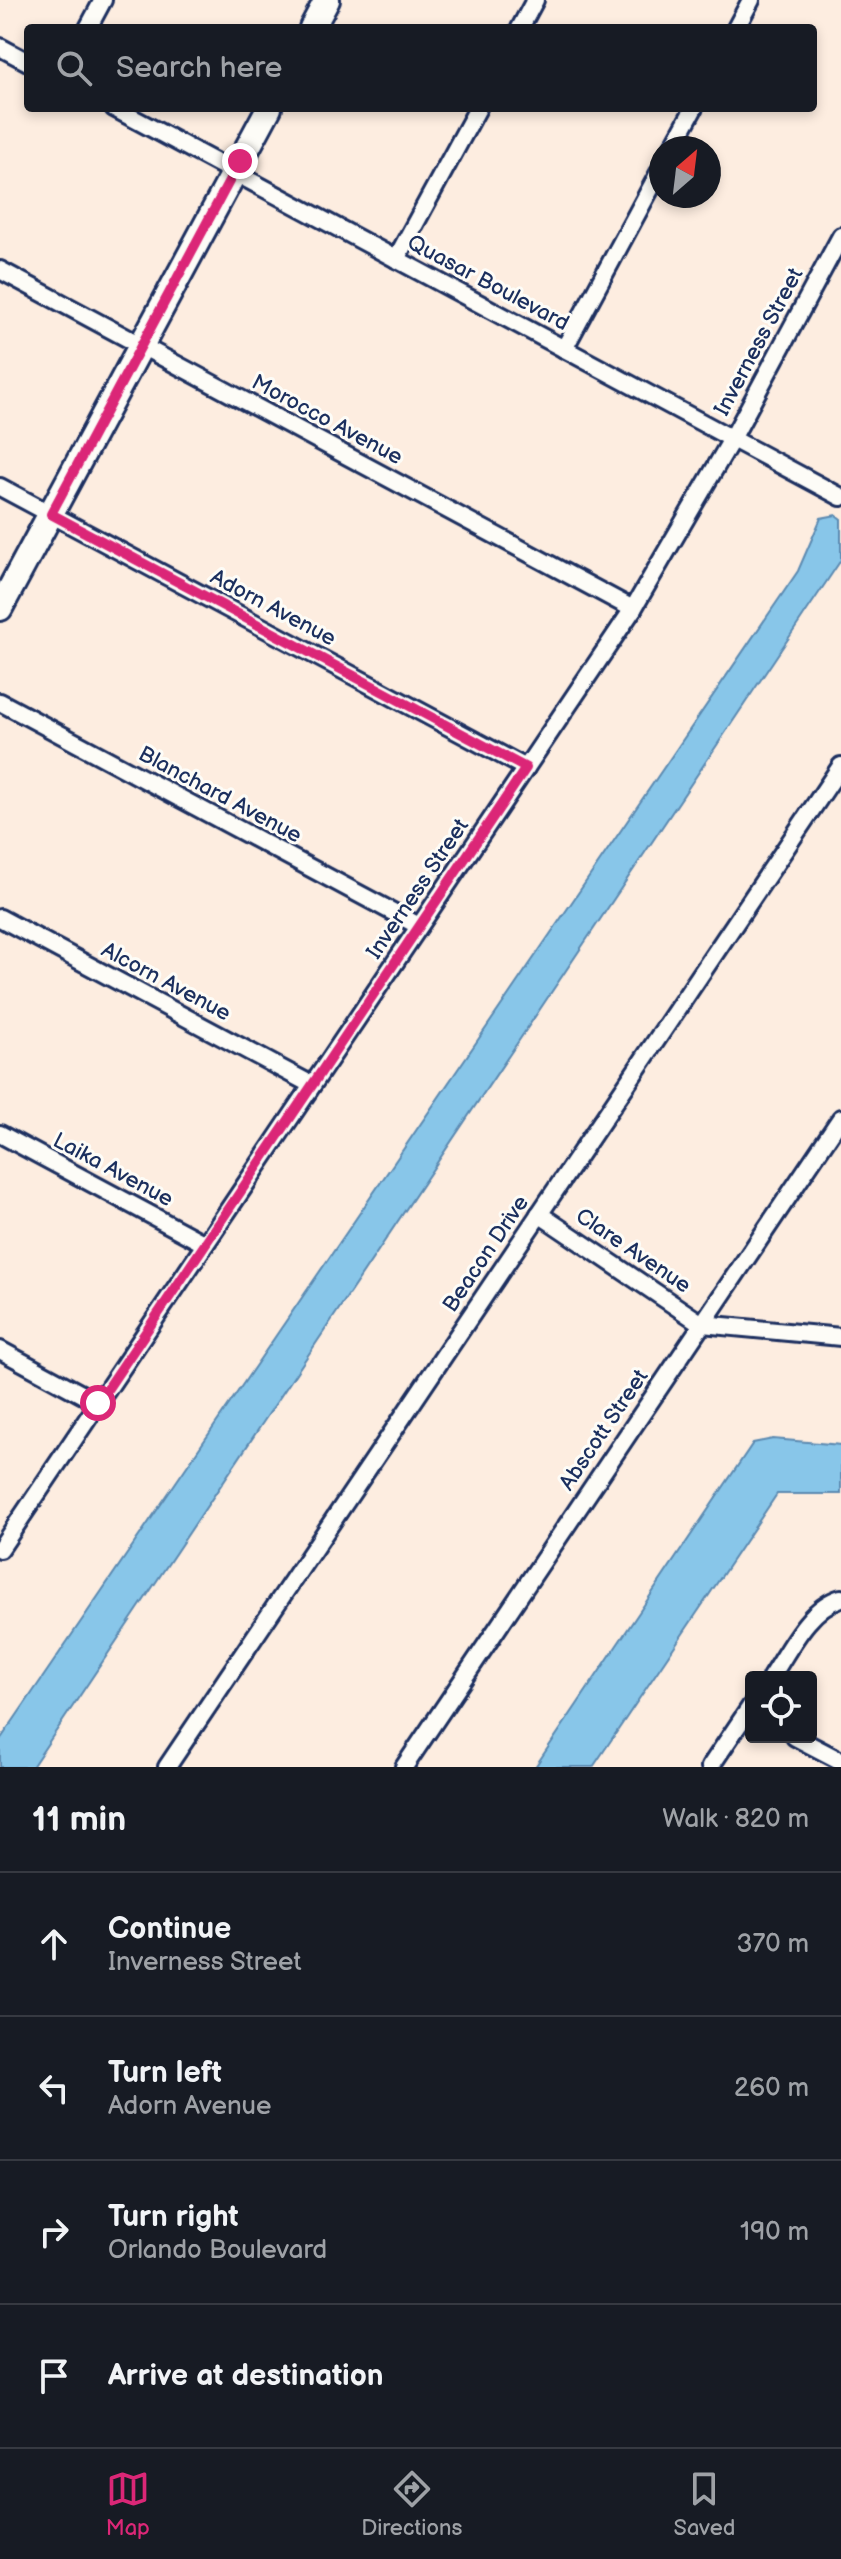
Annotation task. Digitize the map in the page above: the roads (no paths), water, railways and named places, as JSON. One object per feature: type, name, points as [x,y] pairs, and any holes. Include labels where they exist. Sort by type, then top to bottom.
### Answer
[{"type":"street","points":[[90,24],[103,0]]},
{"type":"street","points":[[314,24],[327,0]]},
{"type":"street","points":[[522,24],[535,0]]},
{"type":"street","points":[[738,24],[751,0]]},
{"type":"street","points":[[0,47],[24,60]]},
{"type":"street","name":"Quasar Boulevard","points":[[121,112],[841,497]]},
{"type":"street","points":[[0,608],[267,112]]},
{"type":"street","points":[[396,259],[476,112]]},
{"type":"street","points":[[679,136],[692,112]]},
{"type":"street","points":[[564,349],[649,191]]},
{"type":"street","name":"Inverness Street","points":[[0,1549],[633,609],[732,439],[841,236]]},
{"type":"street","name":"Morocco Avenue","points":[[0,270],[633,609]]},
{"type":"street","name":"Adorn Avenue","points":[[0,487],[526,768]]},
{"type":"street","name":"Blanchard Avenue","points":[[0,702],[419,926]]},
{"type":"street","name":"Beacon Drive","points":[[167,1767],[841,766]]},
{"type":"street","name":"Alcorn Avenue","points":[[0,918],[312,1085]]},
{"type":"street","name":"Abscott Street","points":[[404,1767],[841,1118]]},
{"type":"street","name":"Laika Avenue","points":[[0,1134],[205,1244]]},
{"type":"street","name":"Clare Avenue","points":[[539,1214],[702,1324]]},
{"type":"street","points":[[702,1324],[841,1337]]},
{"type":"street","points":[[0,1350],[98,1403]]},
{"type":"street","points":[[775,1671],[809,1620],[829,1602],[841,1598]]},
{"type":"street","points":[[710,1767],[745,1717]]},
{"type":"street","points":[[806,1743],[841,1761]]},
{"type":"water","points":[[836,515],[841,519],[841,560],[32,1767],[0,1767],[0,1740],[798,571],[821,518]]},
{"type":"water","points":[[773,1439],[841,1445],[841,1494],[777,1494],[593,1767],[535,1767],[753,1443]]}]
